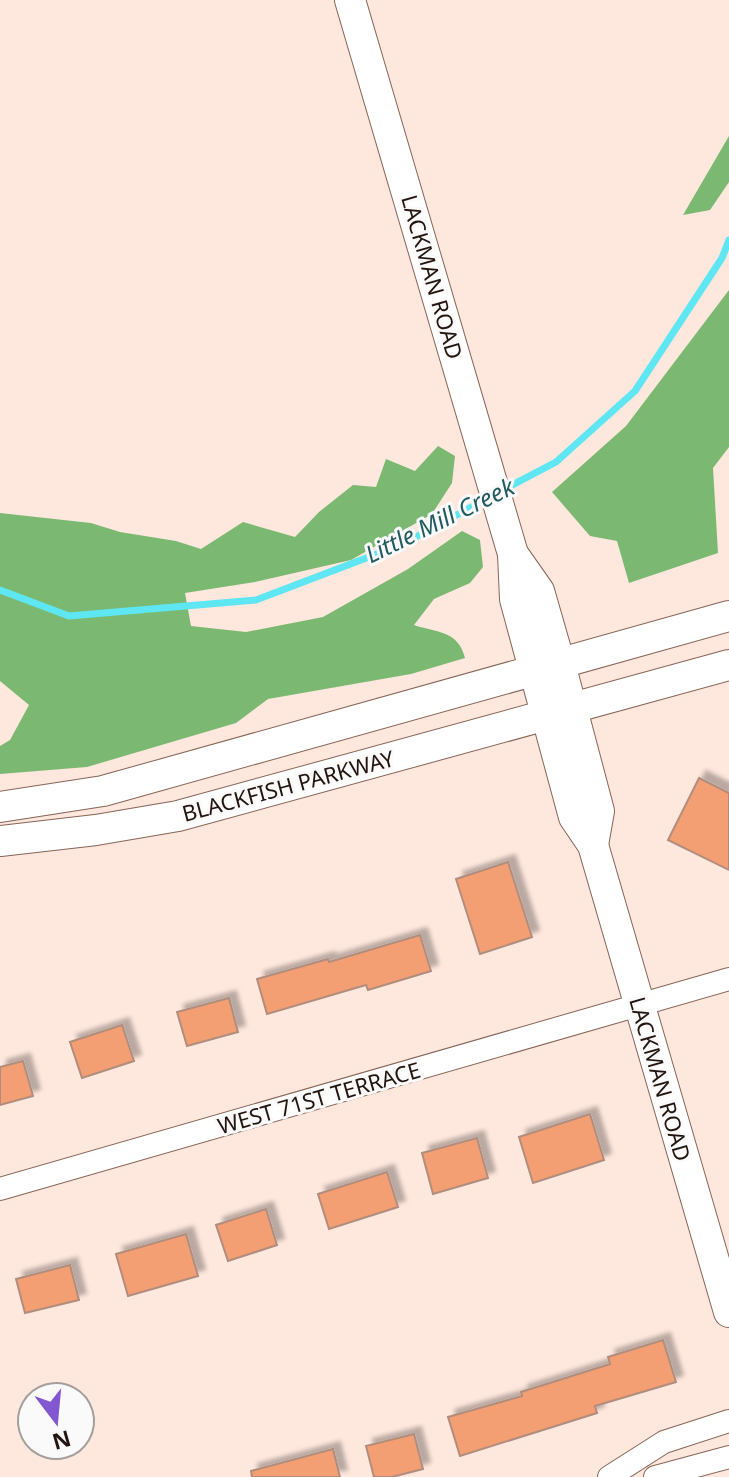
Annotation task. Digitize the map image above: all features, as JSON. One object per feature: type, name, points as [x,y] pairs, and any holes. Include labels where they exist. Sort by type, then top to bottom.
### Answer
[{"type":"main road","name":"LACKMAN ROAD","points":[[350,0],[513,554],[539,591],[547,668],[559,713],[599,811],[593,845],[729,1312]]},
{"type":"main road","name":"BLACKFISH PARKWAY","points":[[0,807],[103,791],[729,616]]},
{"type":"main road","name":"BLACKFISH PARKWAY","points":[[0,841],[96,830],[178,816],[729,665]]},
{"type":"street","name":"WEST 71ST TERRACE","points":[[0,1189],[729,979]]},
{"type":"street","points":[[610,1477],[664,1442],[729,1421]]},
{"type":"street","points":[[655,1477],[729,1457]]},
{"type":"street","points":[[610,1477],[618,1477]]},
{"type":"green space","points":[[729,136],[729,182],[710,210],[683,215]]},
{"type":"green space","points":[[729,290],[729,447],[713,468],[718,553],[629,583],[617,541],[590,536],[552,492],[626,426]]},
{"type":"green space","points":[[438,446],[455,456],[452,483],[432,514],[351,560],[255,582],[185,593],[191,626],[246,632],[323,617],[408,569],[462,531],[480,540],[483,567],[470,583],[434,599],[414,625],[452,637],[465,658],[411,674],[268,699],[236,723],[87,767],[0,774],[0,746],[10,740],[29,705],[0,681],[0,513],[91,523],[201,549],[243,522],[295,537],[319,512],[353,485],[376,487],[386,459],[415,471]]},
{"type":"building","points":[[699,778],[729,793],[729,870],[668,840]]},
{"type":"building","points":[[508,862],[532,937],[480,954],[456,879]]},
{"type":"building","points":[[420,935],[431,971],[368,990],[366,985],[267,1014],[257,979]]},
{"type":"building","points":[[229,998],[238,1032],[187,1046],[177,1012]]},
{"type":"building","points":[[122,1025],[134,1061],[82,1078],[70,1042]]},
{"type":"building","points":[[23,1061],[33,1096],[0,1105],[0,1067]]},
{"type":"building","points":[[590,1114],[604,1160],[533,1183],[519,1137]]},
{"type":"building","points":[[477,1138],[488,1178],[433,1194],[422,1153]]},
{"type":"building","points":[[387,1172],[398,1207],[329,1229],[318,1194]]},
{"type":"building","points":[[266,1209],[277,1245],[228,1261],[216,1225]]},
{"type":"building","points":[[186,1234],[198,1276],[128,1296],[116,1254]]},
{"type":"building","points":[[70,1265],[79,1300],[25,1313],[16,1279]]},
{"type":"building","points":[[663,1340],[676,1382],[595,1406],[597,1413],[460,1456],[448,1417],[522,1396],[521,1392],[610,1364],[608,1357]]},
{"type":"building","points":[[414,1434],[423,1469],[392,1477],[374,1477],[366,1446]]},
{"type":"building","points":[[333,1449],[340,1477],[252,1477],[251,1471]]},
{"type":"waterway","name":"Little Mill Creek","points":[[501,491],[556,462],[635,391],[722,258],[729,240]]},
{"type":"waterway","name":"Little Mill Creek","points":[[0,590],[69,616],[256,600],[403,544],[490,497]]}]
